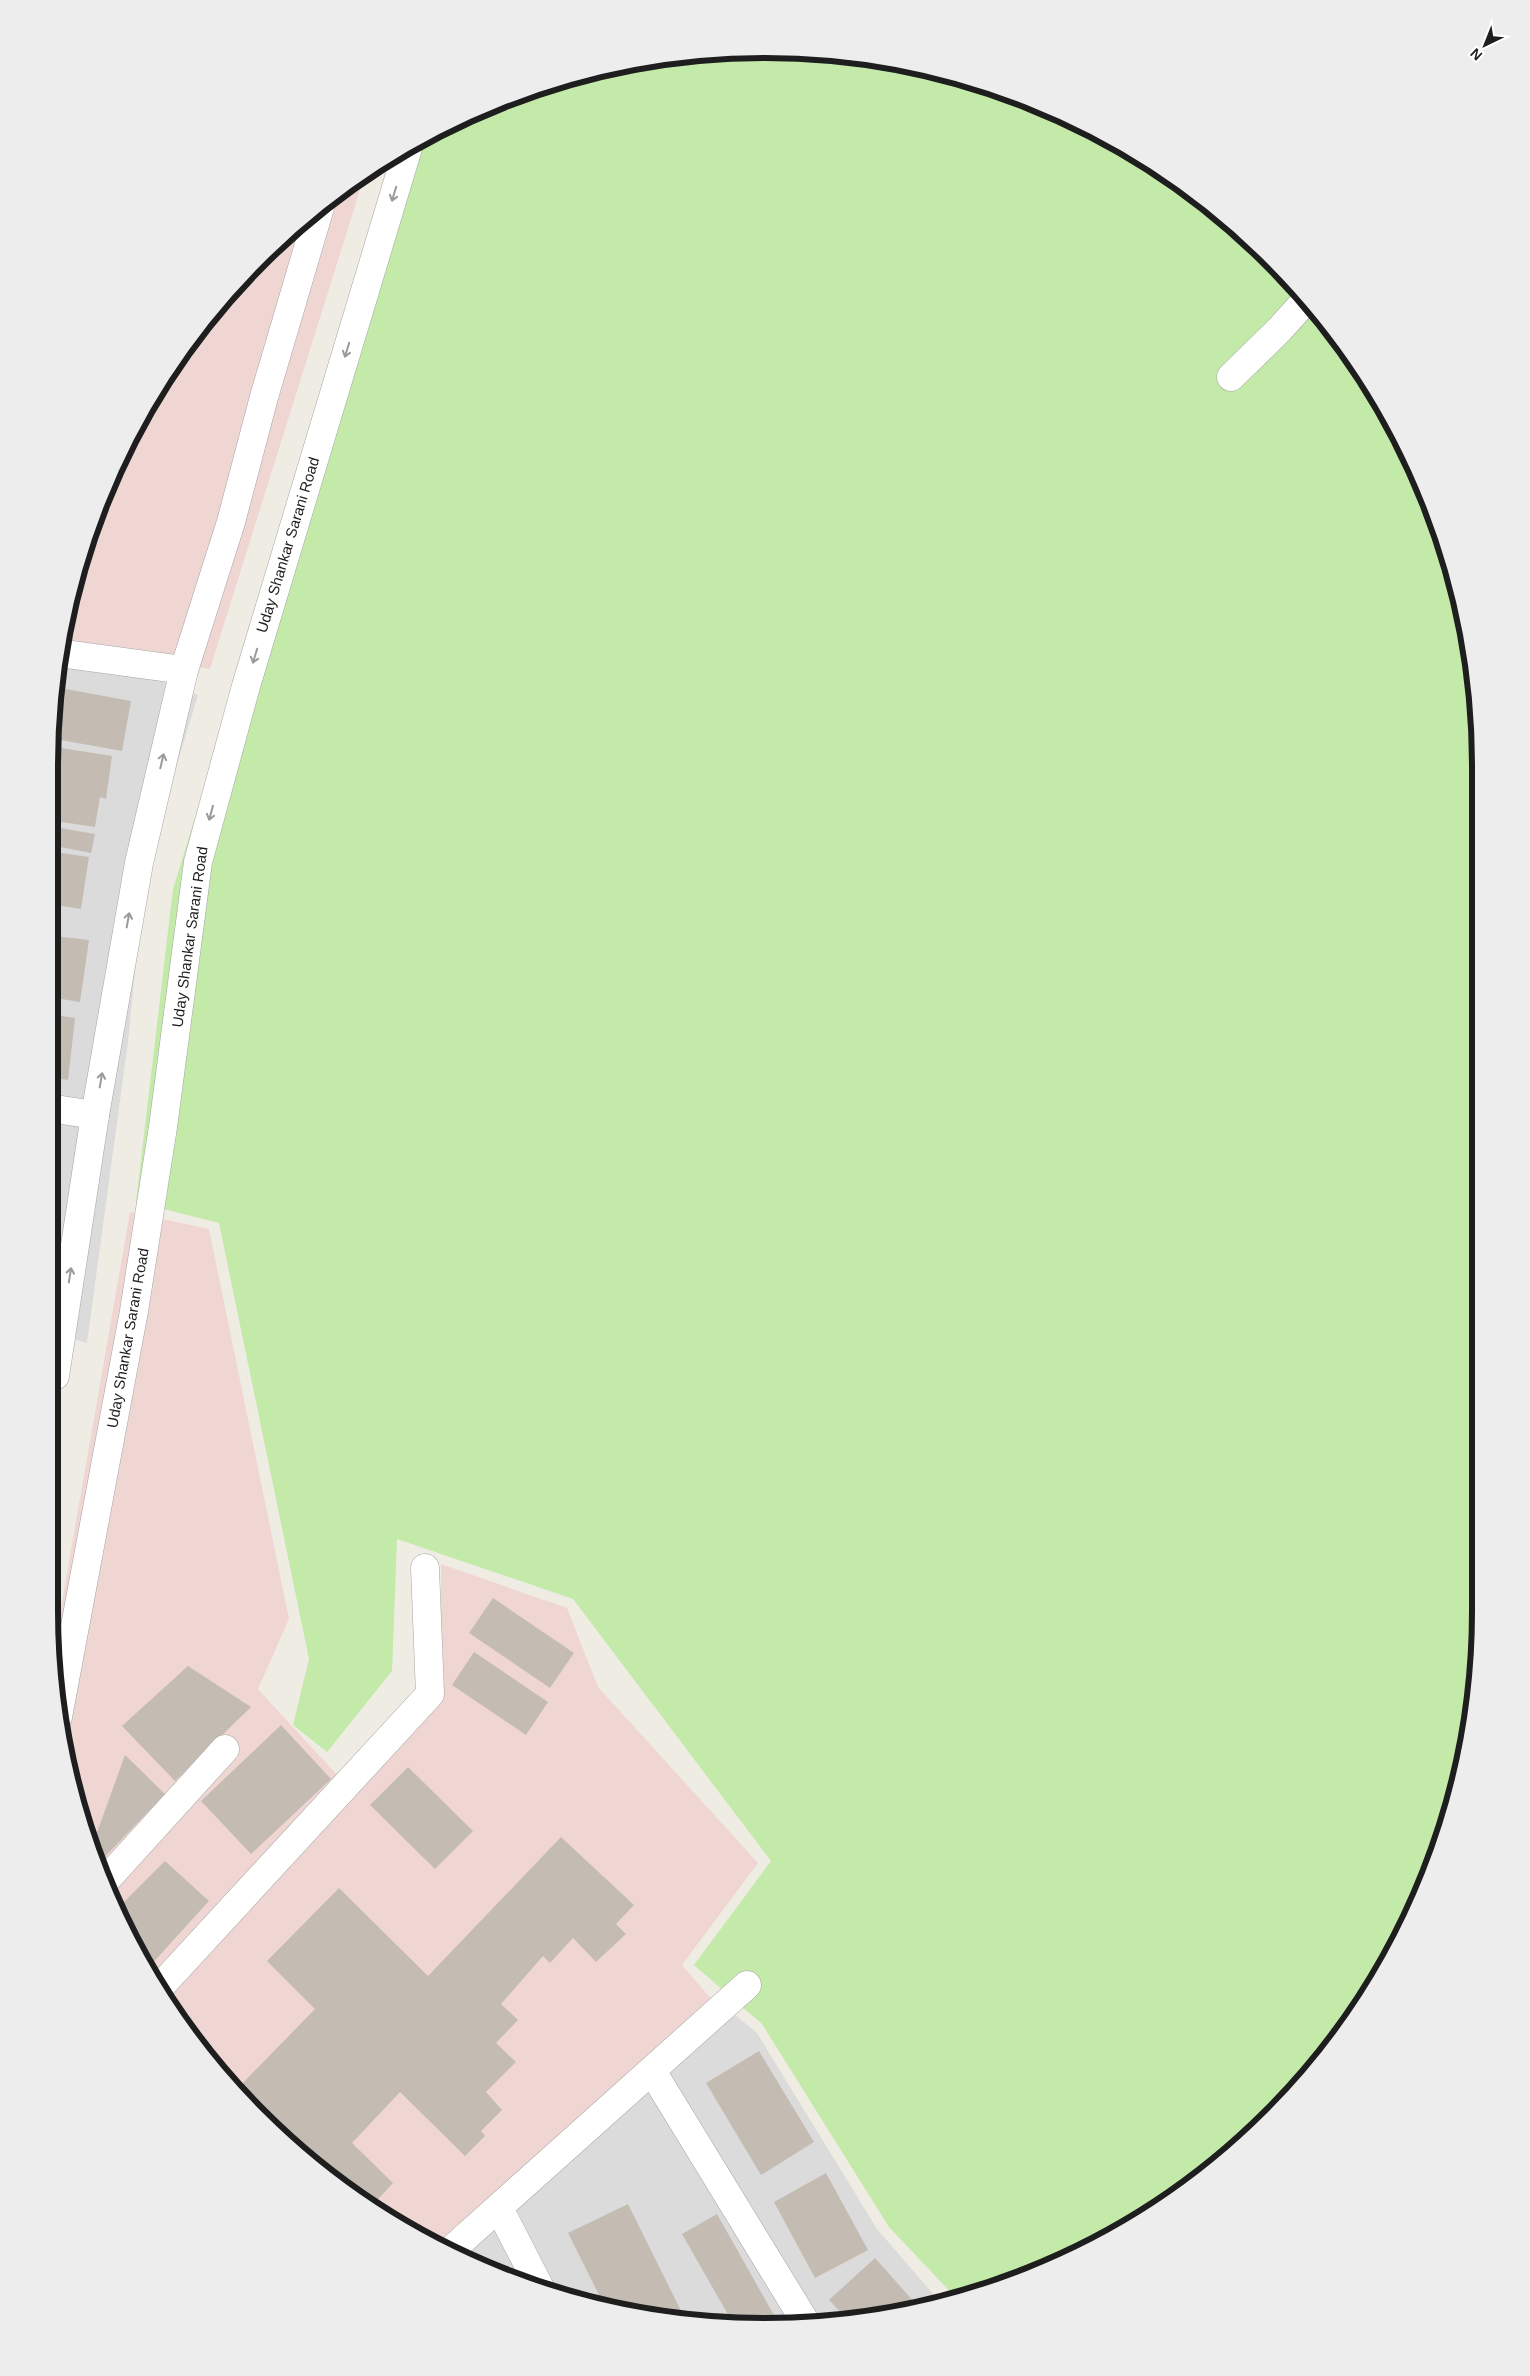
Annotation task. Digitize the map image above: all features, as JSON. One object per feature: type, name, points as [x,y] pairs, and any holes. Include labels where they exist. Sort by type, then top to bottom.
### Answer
[{"type":"street","name":"Uday Shankar Sarani Road","points":[[63,1692],[134,1311],[163,1127],[198,862],[249,676],[406,155]]},
{"type":"street","points":[[58,1356],[95,1115],[138,863],[184,670],[231,522],[264,398],[317,218]]},
{"type":"street","points":[[1231,377],[1302,305]]},
{"type":"street","points":[[67,655],[184,670]]},
{"type":"street","points":[[58,1109],[95,1115]]},
{"type":"street","points":[[164,1983],[430,1694],[425,1568]]},
{"type":"street","points":[[109,1877],[225,1748]]},
{"type":"street","points":[[454,2247],[747,1985]]},
{"type":"street","points":[[652,2071],[802,2317]]},
{"type":"street","points":[[499,2208],[535,2280]]},
{"type":"shaded area","points":[[362,184],[210,669],[67,651],[82,582],[95,538],[111,494],[130,452],[152,411],[204,334],[265,265],[299,233]]},
{"type":"shaded area","points":[[66,662],[136,672],[198,695],[145,871],[128,1042],[87,1343],[58,1335],[58,765],[59,719]]},
{"type":"shaded area","points":[[130,1212],[209,1229],[289,1619],[258,1689],[350,1789],[441,1699],[441,1564],[567,1608],[598,1687],[758,1863],[682,1965],[715,2003],[445,2242],[411,2224],[334,2172],[265,2111],[204,2042],[152,1965],[130,1924],[111,1882],[82,1794],[71,1749],[64,1703],[59,1657],[58,1623]]},
{"type":"shaded area","points":[[730,2011],[757,2033],[877,2229],[936,2297],[903,2305],[811,2317],[719,2317],[627,2305],[582,2294],[538,2281],[466,2252]]},
{"type":"green space","points":[[719,59],[811,59],[903,71],[992,95],[1036,111],[1078,130],[1119,152],[1196,204],[1231,233],[1297,299],[1326,334],[1378,411],[1400,452],[1419,494],[1448,582],[1459,627],[1466,673],[1471,719],[1472,765],[1471,1657],[1459,1749],[1448,1794],[1419,1882],[1400,1924],[1378,1965],[1326,2042],[1265,2111],[1196,2172],[1119,2224],[1078,2246],[1036,2265],[951,2293],[889,2227],[762,2024],[694,1965],[771,1861],[573,1599],[397,1539],[392,1671],[327,1752],[293,1725],[309,1659],[219,1223],[136,1202],[173,889],[399,160],[452,130],[494,111],[538,95],[627,71],[673,64]]},
{"type":"building","points":[[62,688],[131,701],[122,751],[59,740]]},
{"type":"building","points":[[58,748],[112,756],[106,799],[100,797],[95,827],[58,821]]},
{"type":"building","points":[[58,828],[95,834],[91,853],[58,847]]},
{"type":"building","points":[[58,852],[89,857],[81,909],[58,905]]},
{"type":"building","points":[[58,936],[89,940],[80,1002],[58,998]]},
{"type":"building","points":[[58,1015],[75,1018],[68,1080],[58,1078]]},
{"type":"building","points":[[493,1598],[574,1653],[550,1688],[469,1633]]},
{"type":"building","points":[[474,1652],[548,1702],[526,1735],[452,1685]]},
{"type":"building","points":[[188,1666],[251,1707],[175,1781],[122,1726]]},
{"type":"building","points":[[281,1725],[331,1779],[251,1854],[201,1801]]},
{"type":"building","points":[[125,1755],[165,1794],[103,1859],[95,1838]]},
{"type":"building","points":[[408,1767],[473,1831],[435,1869],[370,1805]]},
{"type":"building","points":[[561,1837],[634,1905],[616,1924],[626,1934],[596,1962],[573,1938],[550,1963],[543,1956],[501,2004],[518,2020],[496,2043],[516,2062],[486,2092],[502,2110],[481,2131],[485,2136],[465,2156],[400,2092],[352,2143],[393,2183],[376,2202],[334,2172],[299,2143],[241,2085],[315,2009],[267,1961],[339,1888],[428,1976]]},
{"type":"building","points":[[165,1861],[209,1901],[152,1964],[121,1905]]},
{"type":"building","points":[[759,2051],[814,2142],[761,2175],[706,2083]]},
{"type":"building","points":[[826,2173],[868,2250],[815,2278],[774,2202]]},
{"type":"building","points":[[628,2204],[682,2313],[627,2305],[601,2299],[568,2233]]},
{"type":"building","points":[[717,2214],[775,2318],[730,2317],[682,2234]]},
{"type":"building","points":[[875,2258],[914,2302],[842,2314],[829,2300]]}]
